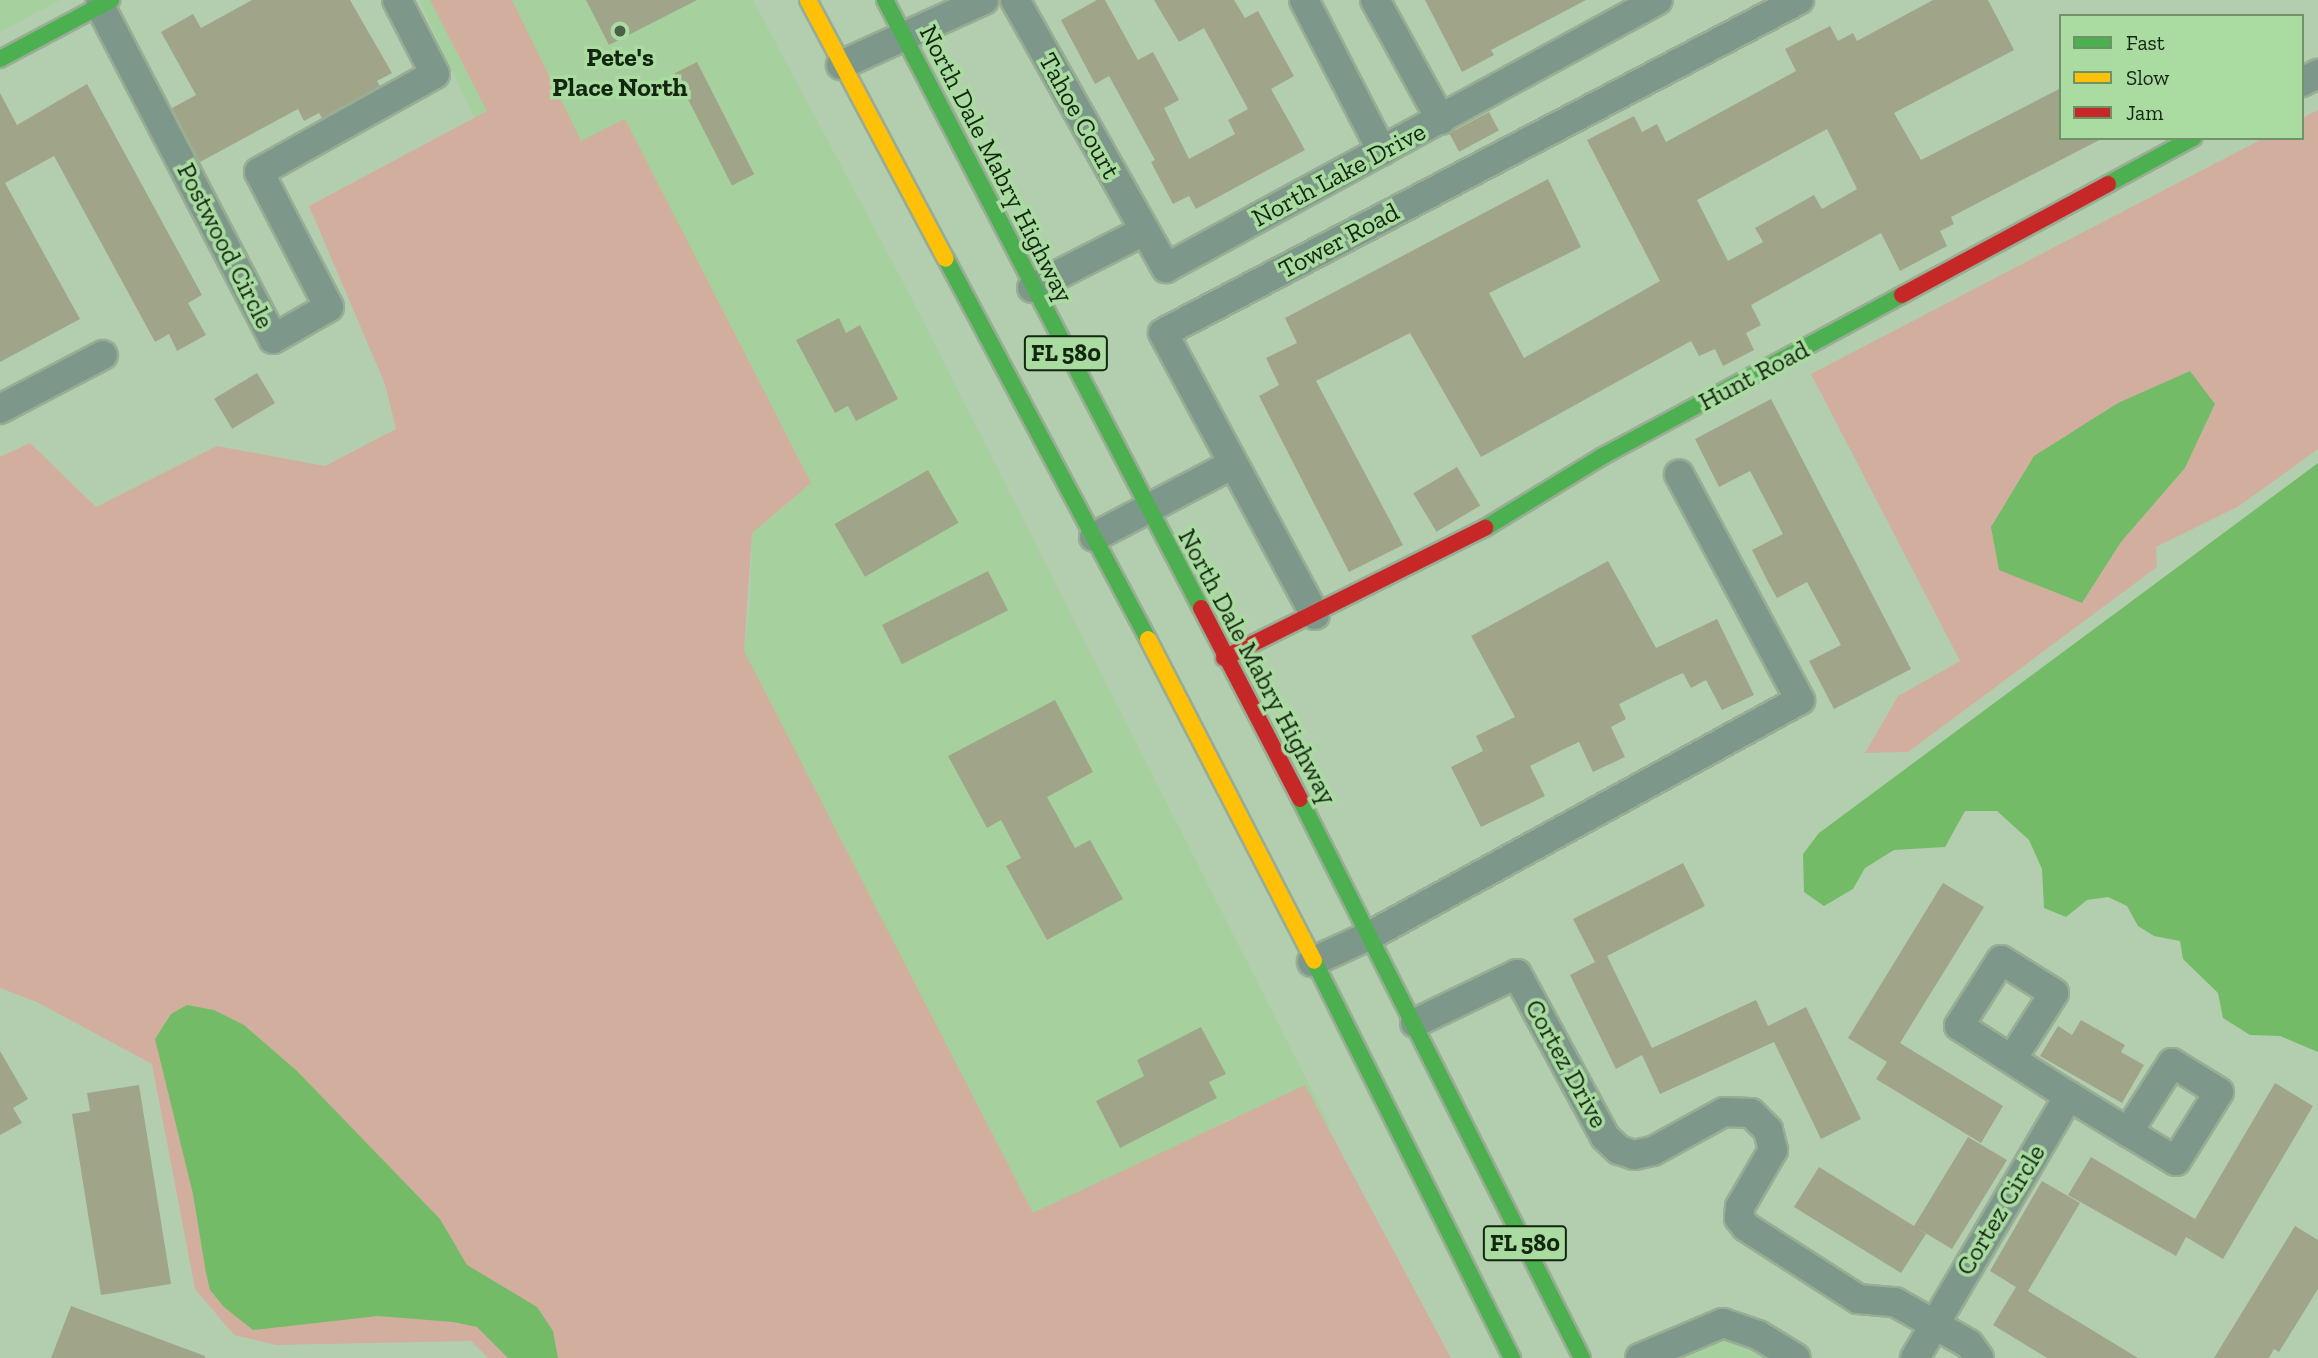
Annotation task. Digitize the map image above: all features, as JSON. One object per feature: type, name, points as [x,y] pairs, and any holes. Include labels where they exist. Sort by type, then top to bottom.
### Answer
[{"type":"main road","name":"FL 580","points":[[808,0],[1219,772],[1312,962],[1357,1042],[1512,1358]]},
{"type":"main road","name":"North Dale Mabry Highway","points":[[885,0],[1224,658],[1371,936],[1582,1358]]},
{"type":"main road","points":[[0,59],[106,3]]},
{"type":"main road","name":"Hunt Road","points":[[1224,658],[1484,529],[1602,456],[2189,140]]},
{"type":"street","name":"Postwood Circle","points":[[106,3],[273,339],[329,307],[258,172],[435,74],[397,0]]},
{"type":"street","points":[[841,65],[984,0]]},
{"type":"street","name":"Tahoe Court","points":[[1015,0],[1142,232]]},
{"type":"street","points":[[1304,0],[1382,152]]},
{"type":"street","points":[[1375,0],[1441,120]]},
{"type":"street","name":"North Lake Drive","points":[[1142,232],[1166,268],[1441,120],[1630,7],[1658,0]]},
{"type":"street","name":"Tower Road","points":[[1315,615],[1163,333],[1799,0]]},
{"type":"street","points":[[1032,288],[1142,232]]},
{"type":"street","points":[[0,410],[103,355]]},
{"type":"street","points":[[1094,537],[1233,464]]},
{"type":"street","points":[[1312,962],[1371,936],[1800,700],[1679,474]]},
{"type":"street","name":"Cortez Drive","points":[[1415,1023],[1517,974],[1605,1136],[1619,1150],[1634,1155],[1653,1152],[1724,1112],[1751,1113],[1768,1130],[1773,1150],[1741,1208],[1739,1218],[1746,1227],[1858,1299],[1895,1302],[1934,1325]]},
{"type":"street","points":[[2012,1059],[2128,1132]]},
{"type":"street","name":"Cortez Circle","points":[[1915,1358],[2069,1096]]},
{"type":"street","points":[[1640,1358],[1723,1323],[1758,1335],[1796,1358]]},
{"type":"street","points":[[1934,1325],[1969,1344],[1979,1358]]},
{"type":"shaded area","points":[[0,0],[60,0],[0,32]]},
{"type":"shaded area","points":[[419,0],[753,0],[912,299],[1330,1126],[1313,1145],[1283,1105],[1226,1120],[1168,1176],[1058,1212],[1027,1214],[739,688],[750,604],[753,492],[497,166]]},
{"type":"shaded area","points":[[430,0],[512,0],[581,141],[625,119],[811,483],[752,533],[744,651],[1033,1213],[1305,1085],[1451,1358],[488,1358],[471,1341],[276,1345],[234,1335],[195,1289],[152,1064],[37,1002],[0,988],[0,457],[30,443],[96,507],[217,446],[325,466],[396,429],[385,384],[309,206],[487,111]]},
{"type":"shaded area","points":[[2318,110],[2318,449],[2239,506],[2156,547],[2157,567],[1908,752],[1865,753],[1898,696],[1960,661],[1811,374],[2260,140],[2304,140],[2304,117]],"holes":[[[2189,371],[2215,404],[2185,468],[2121,542],[2082,603]]]},
{"type":"shaded area","points":[[2190,371],[2215,404],[2185,468],[2121,542],[2082,603],[1999,570],[1991,527],[2034,456],[2118,403]]},
{"type":"shaded area","points":[[2318,463],[2318,1052],[2280,1036],[2250,1035],[2223,1018],[2218,993],[2183,959],[2180,941],[2154,936],[2138,926],[2127,906],[2108,897],[2087,900],[2066,917],[2044,908],[2042,869],[2029,840],[1997,811],[1965,811],[1945,847],[1894,850],[1865,868],[1853,889],[1824,906],[1804,892],[1803,854],[1819,833]]},
{"type":"shaded area","points":[[187,1005],[214,1010],[244,1025],[297,1071],[440,1219],[467,1265],[537,1307],[553,1331],[558,1358],[508,1358],[477,1327],[453,1322],[378,1316],[253,1330],[224,1307],[210,1290],[193,1194],[155,1039],[171,1014]]},
{"type":"shaded area","points":[[1724,1337],[1771,1358],[1671,1358]]},
{"type":"building","points":[[252,0],[350,0],[392,73],[377,81],[380,86],[322,118],[319,113],[304,121],[298,109],[200,162],[172,108],[196,95],[161,32],[193,14],[201,28]]},
{"type":"building","name":"Pete's Place North","points":[[586,0],[697,0],[609,45]]},
{"type":"building","points":[[1097,0],[1105,0],[1138,60],[1153,52],[1179,100],[1164,108],[1189,159],[1235,134],[1228,120],[1248,109],[1204,28],[1179,42],[1154,0],[1234,0],[1245,18],[1258,11],[1294,76],[1271,89],[1305,150],[1196,209],[1189,196],[1173,204],[1151,162],[1155,160],[1109,76],[1095,84],[1061,20]]},
{"type":"building","points":[[1425,0],[1586,0],[1491,50],[1494,55],[1462,72]]},
{"type":"building","points":[[1933,0],[1988,0],[2014,50],[1894,113],[1921,160],[2059,89],[2059,140],[2099,140],[1951,217],[1954,224],[1940,231],[1947,246],[1900,271],[1881,233],[1751,305],[1761,325],[1746,333],[1754,350],[1723,366],[1715,349],[1699,356],[1691,341],[1481,457],[1410,333],[1316,381],[1403,545],[1349,572],[1259,396],[1279,385],[1266,358],[1297,343],[1285,318],[1548,179],[1581,247],[1489,293],[1524,358],[1660,281],[1587,140],[1634,116],[1642,132],[1657,124],[1666,142],[1796,71],[1785,49],[1830,26],[1838,41],[1853,33],[1857,41]],"holes":[[[1827,129],[1857,189],[1822,209],[1814,195],[1755,228],[1763,242],[1728,261],[1697,200]]]},
{"type":"building","points":[[697,62],[754,174],[732,186],[675,73]]},
{"type":"building","points":[[87,84],[202,295],[188,303],[206,335],[177,351],[169,334],[155,342],[54,156],[5,183],[80,319],[0,362],[0,93],[17,125]]},
{"type":"building","points":[[1489,112],[1499,131],[1459,152],[1449,133]]},
{"type":"building","points":[[839,318],[846,333],[860,325],[898,399],[856,421],[848,406],[835,413],[796,340]]},
{"type":"building","points":[[257,373],[275,403],[232,429],[214,399]]},
{"type":"building","points":[[1771,399],[1911,669],[1834,709],[1809,661],[1841,645],[1807,582],[1777,598],[1768,582],[1752,550],[1783,534],[1750,471],[1719,487],[1695,439]]},
{"type":"building","points":[[1457,467],[1480,506],[1436,532],[1413,493]]},
{"type":"building","points":[[928,470],[958,523],[865,577],[834,524]]},
{"type":"building","points":[[1608,561],[1656,648],[1717,619],[1754,695],[1722,710],[1706,680],[1691,688],[1683,673],[1667,680],[1619,704],[1626,719],[1611,727],[1625,757],[1593,772],[1579,742],[1562,750],[1530,766],[1545,796],[1481,827],[1451,767],[1483,751],[1476,736],[1515,717],[1471,636]]},
{"type":"building","points":[[988,571],[1008,610],[902,664],[882,625]]},
{"type":"building","points":[[1055,700],[1093,772],[1047,797],[1075,848],[1090,840],[1123,899],[1047,940],[1006,866],[1021,858],[1001,820],[987,828],[948,756]]},
{"type":"building","points":[[1683,863],[1705,906],[1607,956],[1652,1048],[1756,1000],[1768,1026],[1806,1007],[1861,1119],[1821,1139],[1774,1042],[1660,1094],[1642,1055],[1616,1069],[1570,975],[1595,962],[1573,919]]},
{"type":"building","points":[[1943,883],[1984,907],[1900,1043],[2003,1106],[1981,1143],[1876,1079],[1887,1062],[1848,1038]]},
{"type":"building","points":[[2081,1020],[2125,1045],[2121,1052],[2144,1065],[2122,1103],[2040,1056],[2058,1026],[2072,1035]]},
{"type":"building","points":[[1201,1027],[1226,1074],[1209,1082],[1217,1098],[1120,1148],[1096,1101],[1144,1076],[1137,1060]]},
{"type":"building","points":[[0,1051],[28,1099],[13,1108],[22,1123],[0,1135]]},
{"type":"building","points":[[2275,1083],[2313,1106],[2223,1259],[2186,1237],[2176,1256],[2068,1195],[2091,1157],[2195,1219]]},
{"type":"building","points":[[139,1085],[171,1284],[101,1295],[72,1114],[90,1111],[87,1093]]},
{"type":"building","points":[[1968,1137],[2007,1160],[1952,1249],[1915,1227],[1926,1234],[1901,1273],[1794,1207],[1819,1167],[1914,1226]]},
{"type":"building","points":[[2042,1181],[2080,1203],[2028,1291],[2138,1358],[2047,1358],[1993,1325],[2016,1287],[1990,1271]]},
{"type":"building","points":[[2295,1226],[2318,1240],[2318,1289],[2279,1352],[2274,1349],[2269,1358],[2214,1358]]},
{"type":"building","points":[[71,1306],[205,1356],[205,1358],[51,1358]]},
{"type":"traffic: fast","points":[[0,59],[111,0]]},
{"type":"traffic: fast","points":[[885,0],[1201,608]]},
{"type":"traffic: fast","points":[[2108,184],[2189,140]]},
{"type":"traffic: fast","points":[[946,259],[1148,639]]},
{"type":"traffic: fast","points":[[1485,528],[1603,456],[1902,295]]},
{"type":"traffic: fast","points":[[1300,799],[1582,1358]]},
{"type":"traffic: fast","points":[[1314,961],[1512,1358]]},
{"type":"traffic: slow","points":[[808,0],[946,259]]},
{"type":"traffic: slow","points":[[1148,639],[1314,961]]},
{"type":"traffic: jam","points":[[1902,295],[2108,184]]},
{"type":"traffic: jam","points":[[1224,658],[1485,528]]},
{"type":"traffic: jam","points":[[1201,608],[1300,799]]},
{"type":"place","name":"Pete's Place North","points":[[620,31]]}]
